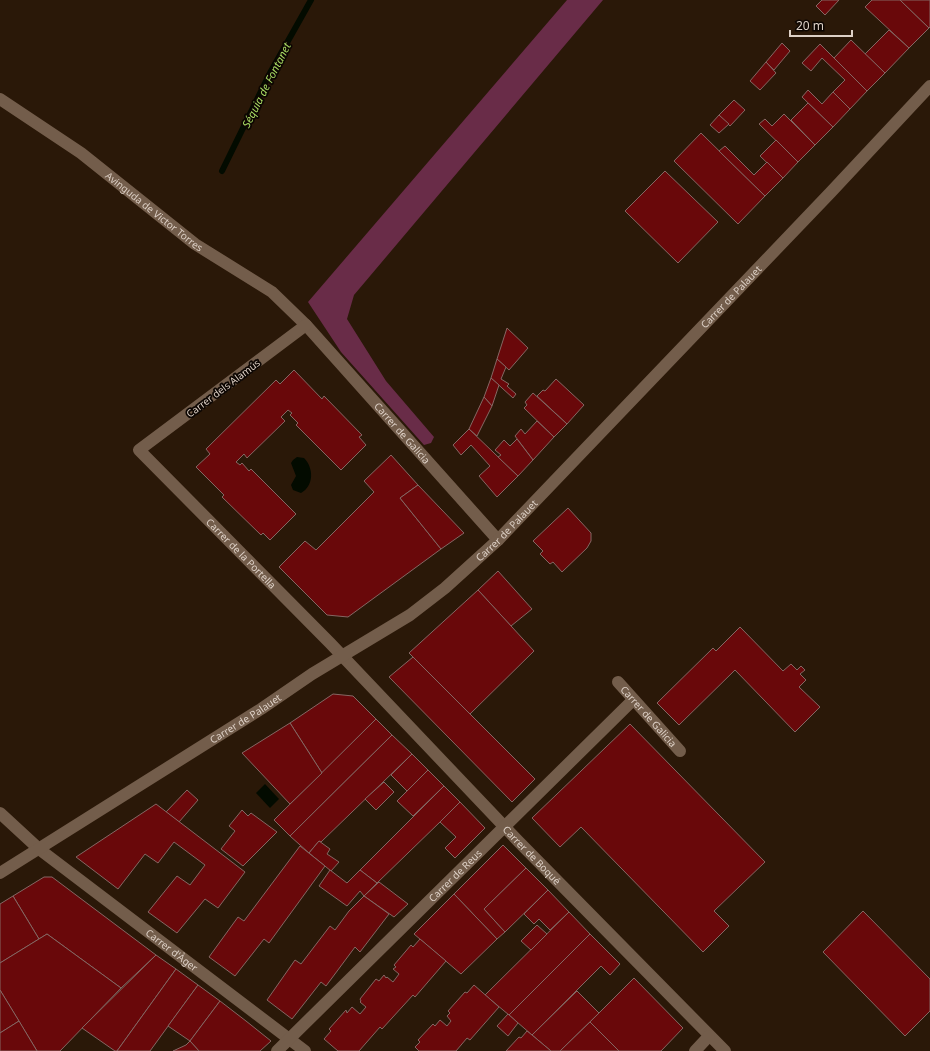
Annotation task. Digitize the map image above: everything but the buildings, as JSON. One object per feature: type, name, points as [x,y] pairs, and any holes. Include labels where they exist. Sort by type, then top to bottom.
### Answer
[{"type":"street","name":"Carrer de Palauet","points":[[0,874],[261,709],[312,674],[343,657],[410,615],[445,588],[498,540],[866,156],[930,86]]},
{"type":"street","name":"Avinguda de Victor Torres","points":[[0,99],[81,153],[195,244],[272,292],[306,325]]},
{"type":"street","name":"Carrer de Galicia","points":[[306,325],[498,540]]},
{"type":"street","name":"Carrer dels Alamús","points":[[139,450],[306,325]]},
{"type":"street","name":"Carrer de la Portella","points":[[139,450],[343,657]]},
{"type":"street","name":"Carrer de Boqué","points":[[343,657],[504,826],[725,1051]]},
{"type":"street","name":"Carrer de Galicia","points":[[618,682],[680,751]]},
{"type":"street","name":"Carrer de Reus","points":[[277,1051],[633,700]]},
{"type":"street","name":"Carrer d'Àger","points":[[0,813],[39,849],[290,1038],[305,1051]]},
{"type":"street","points":[[695,1051],[709,1036]]},
{"type":"shaded area","points":[[567,0],[603,0],[354,295],[347,319],[386,381],[434,437],[431,443],[424,445],[341,352],[308,302]]},
{"type":"shaded area","points":[[297,457],[304,458],[310,467],[311,472],[308,486],[301,493],[293,490],[291,485],[296,476],[291,463]]},
{"type":"shaded area","points":[[265,784],[279,799],[270,808],[256,793]]},
{"type":"waterway","name":"Séquia de Fontanet","points":[[222,171],[270,73],[311,0]]}]
